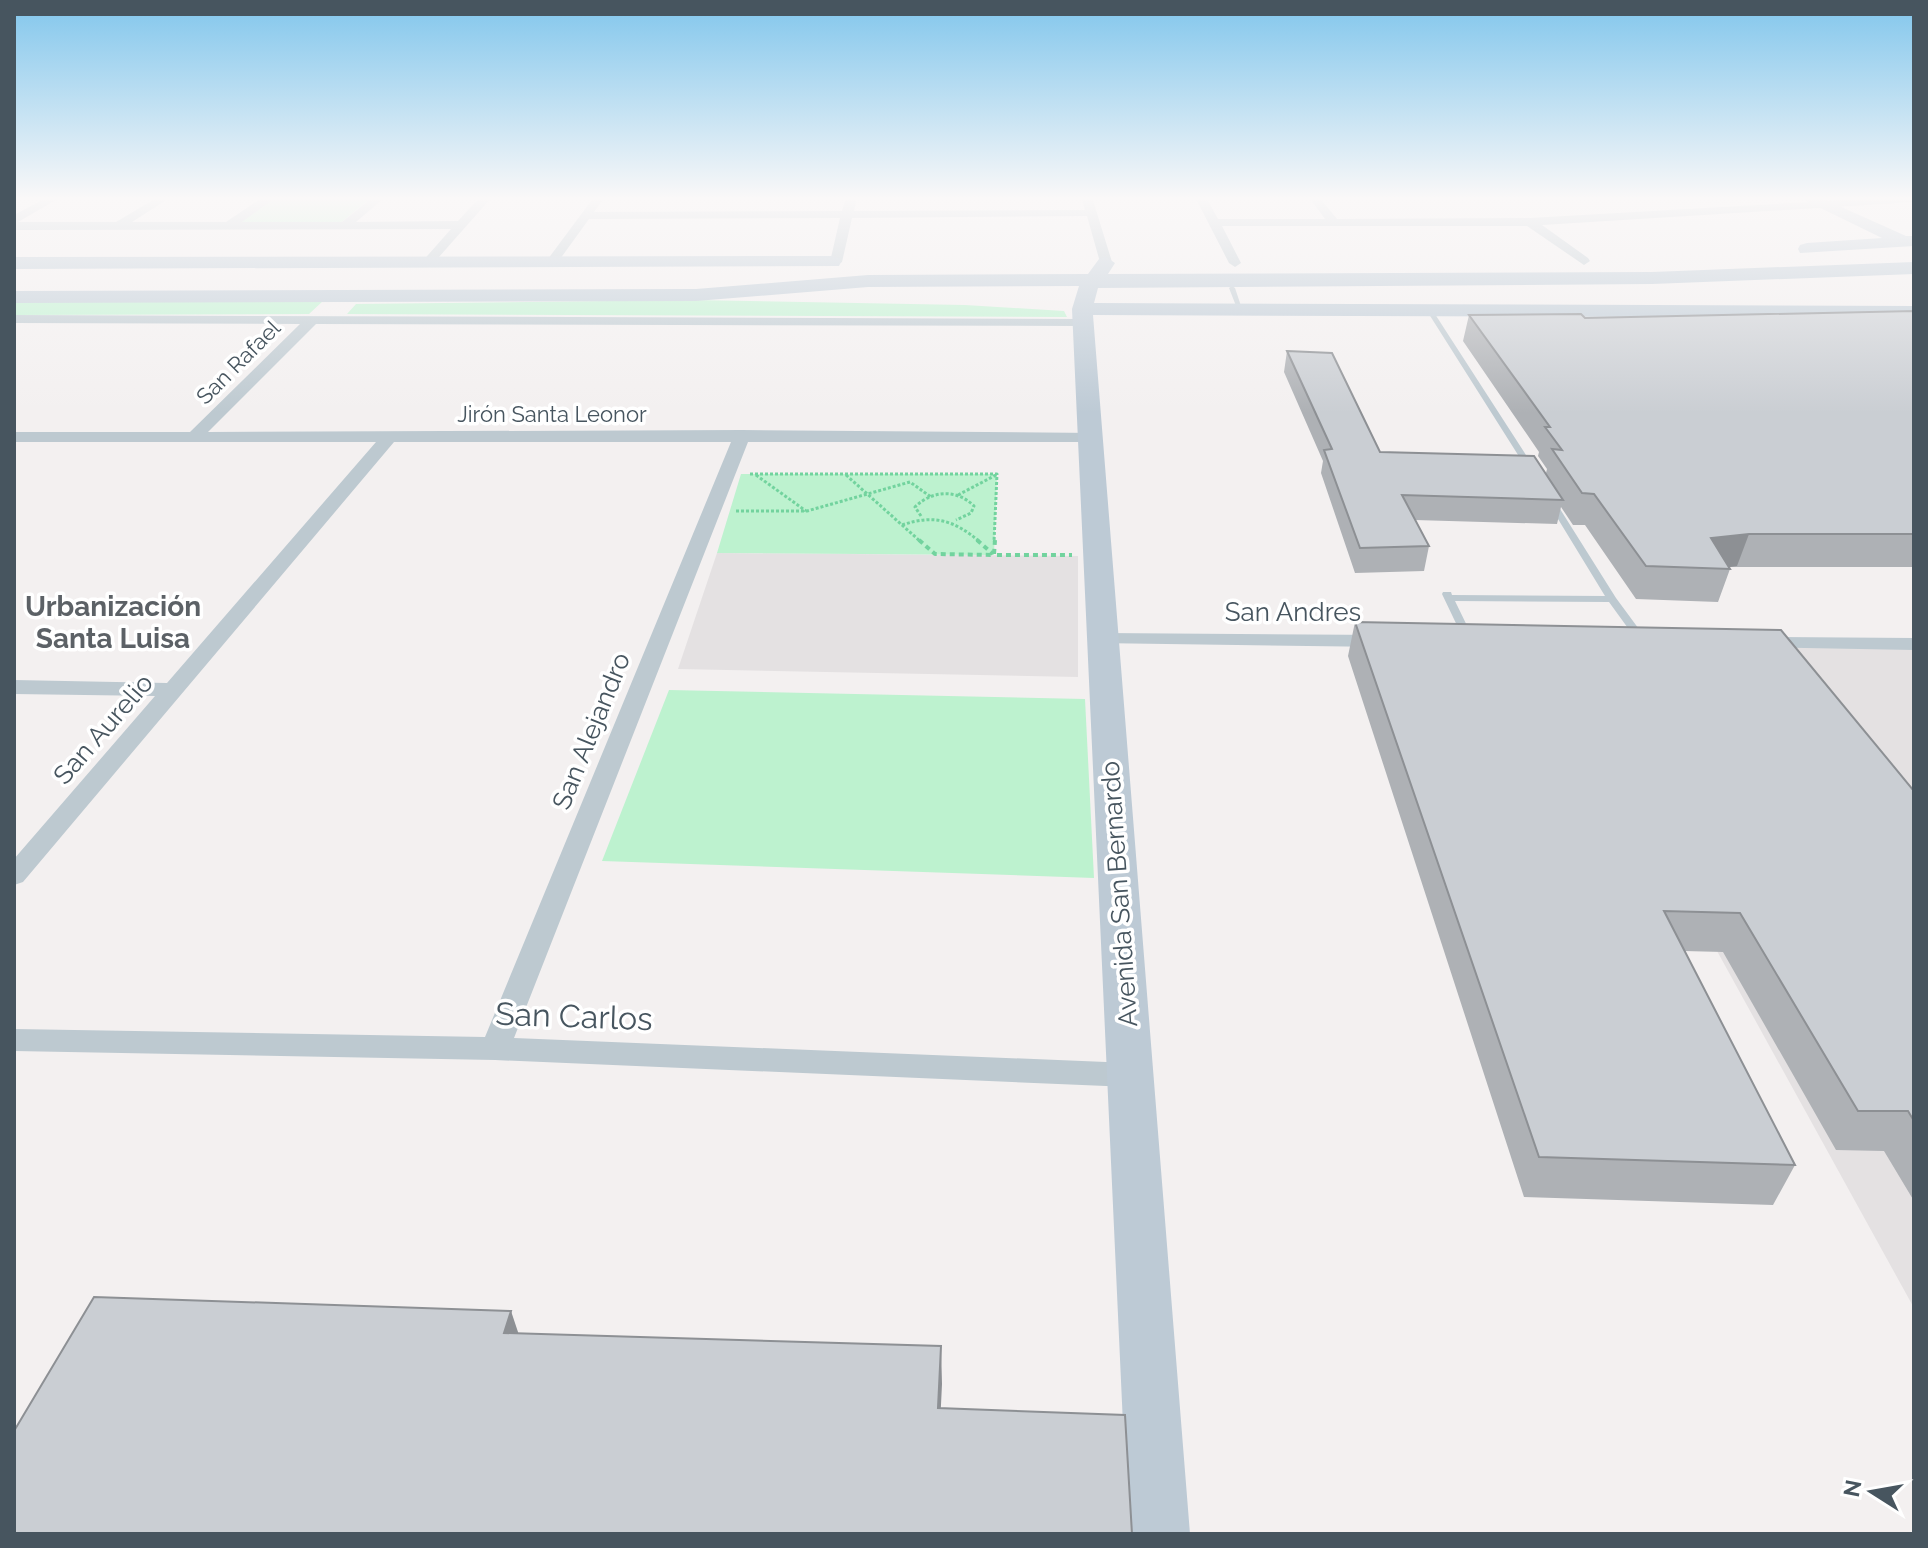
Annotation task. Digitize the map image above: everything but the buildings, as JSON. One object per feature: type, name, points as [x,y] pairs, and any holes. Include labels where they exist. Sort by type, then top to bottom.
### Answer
[{"type":"street","points":[[207,269],[226,273]]},
{"type":"street","points":[[918,269],[1093,288],[1241,311],[1914,312]]},
{"type":"street","points":[[1092,269],[1093,288]]},
{"type":"street","points":[[14,297],[696,295],[868,281],[1093,288],[1200,269]]},
{"type":"street","points":[[14,319],[443,319],[1498,269]]},
{"type":"street","points":[[443,319],[1093,288],[1652,278],[1882,269]]},
{"type":"street","points":[[14,273],[226,273],[1093,288],[1914,281]]},
{"type":"street","name":"Avenida San Bernardo","points":[[1093,288],[1090,437],[1159,1534]]},
{"type":"street","name":"San Rafael","points":[[194,437],[313,319]]},
{"type":"street","name":"San Alejandro","points":[[495,1049],[742,435]]},
{"type":"street","name":"San Aurelio","points":[[14,876],[390,436]]},
{"type":"street","name":"Jirón Santa Leonor","points":[[14,437],[1090,437]]},
{"type":"street","name":"San Andres","points":[[1103,639],[1406,641]]},
{"type":"street","points":[[1612,642],[1651,642]]},
{"type":"street","points":[[1736,643],[1914,644]]},
{"type":"street","points":[[14,687],[174,690]]},
{"type":"street","name":"San Carlos","points":[[14,1040],[495,1049],[1130,1075]]},
{"type":"lane","points":[[1232,288],[1241,311]]},
{"type":"lane","points":[[1430,311],[1536,478]]},
{"type":"lane","points":[[1545,491],[1612,599],[1651,642]]},
{"type":"lane","points":[[1469,641],[1447,595],[1612,599]]},
{"type":"path","points":[[755,474],[807,511]]},
{"type":"path","points":[[845,474],[935,554],[1097,556]]},
{"type":"path","points":[[900,474],[931,497]]},
{"type":"path","points":[[725,475],[997,474]]},
{"type":"path","points":[[994,555],[997,474]]},
{"type":"path","points":[[922,516],[915,507],[931,497],[958,495],[997,474]]},
{"type":"path","points":[[711,511],[807,511],[910,482]]},
{"type":"path","points":[[902,525],[922,516],[956,520],[971,513],[974,506],[958,495]]},
{"type":"path","points":[[956,520],[994,555]]},
{"type":"shaded area","points":[[717,553],[1078,556],[1078,677],[678,669]]},
{"type":"shaded area","points":[[1766,643],[1914,644],[1914,831]]},
{"type":"shaded area","points":[[1717,951],[1914,953],[1914,1308]]},
{"type":"green space","points":[[691,300],[965,305],[1064,311],[1067,317],[347,314],[356,304]]},
{"type":"green space","points":[[14,301],[323,301],[309,314],[14,315]]},
{"type":"green space","points":[[741,474],[997,474],[994,555],[717,553]]},
{"type":"green space","points":[[669,690],[1085,699],[1094,878],[602,861]]},
{"type":"district","name":"Urbanización Santa Luisa","points":[[113,622]]}]
